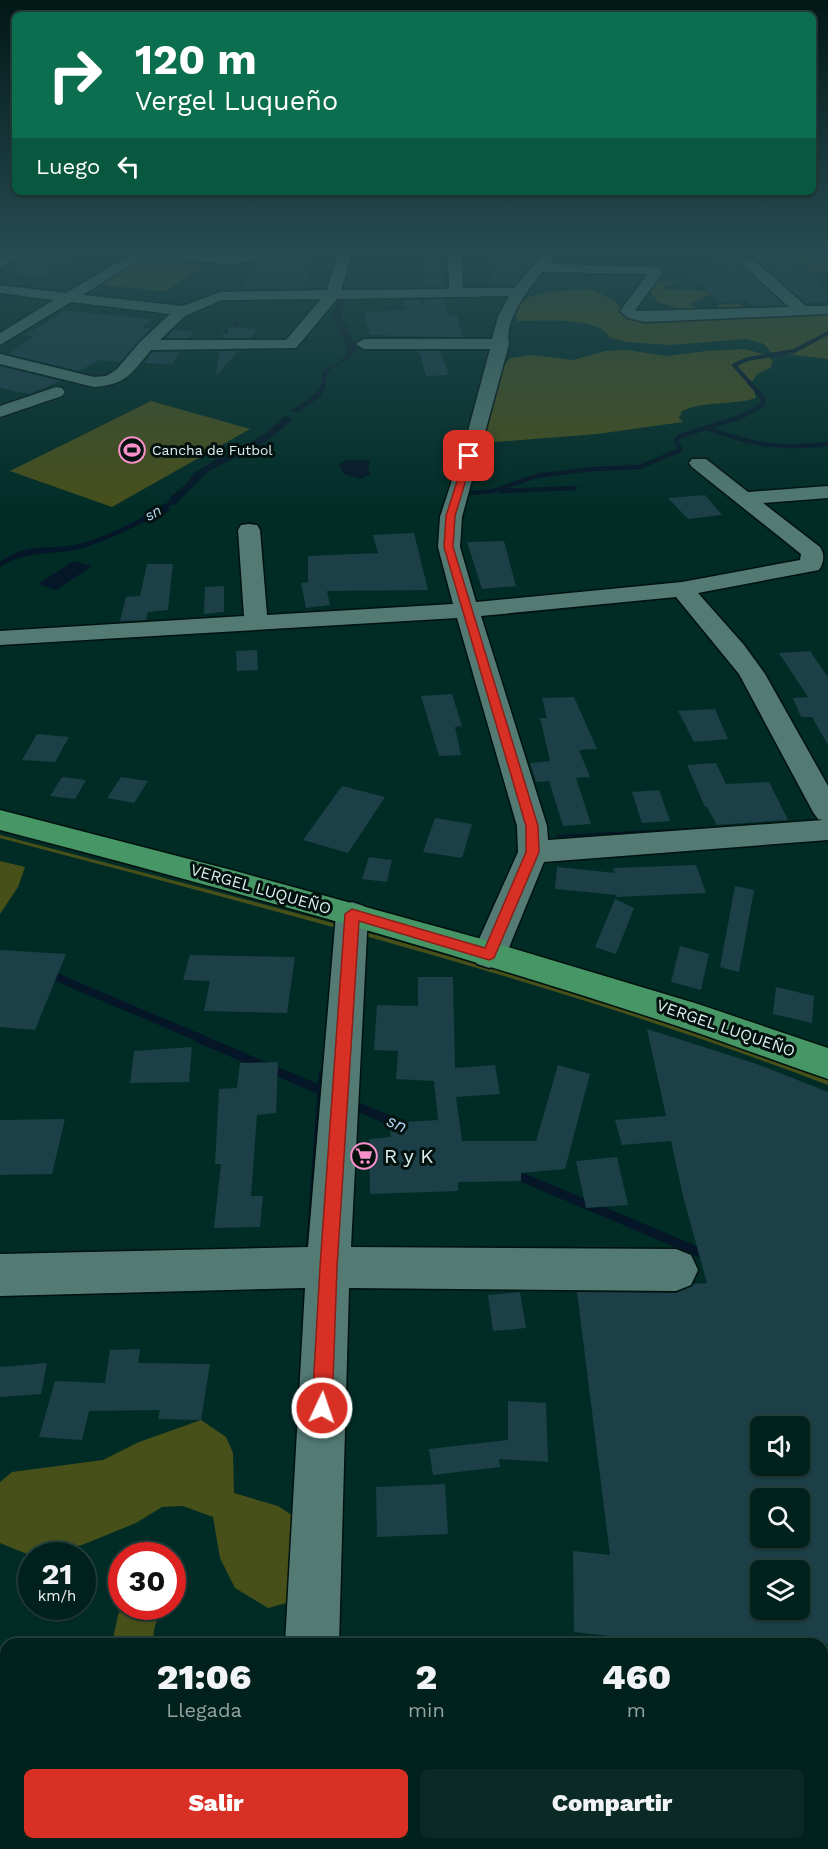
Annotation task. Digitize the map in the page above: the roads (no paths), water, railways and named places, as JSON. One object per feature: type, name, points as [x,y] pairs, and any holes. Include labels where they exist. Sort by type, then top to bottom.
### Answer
[{"type":"main road","name":"VERGEL LUQUEÑO","points":[[0,820],[226,879],[489,954],[698,1016],[828,1062]]},
{"type":"street","points":[[0,359],[94,382],[110,381],[122,374],[152,339]]},
{"type":"street","points":[[146,345],[290,345],[296,339]]},
{"type":"street","points":[[489,954],[533,852],[532,826],[449,547],[448,532],[502,339]]},
{"type":"street","points":[[364,344],[501,344]]},
{"type":"street","points":[[0,412],[56,392]]},
{"type":"street","points":[[0,638],[467,610],[682,589],[811,565],[812,552],[699,463]]},
{"type":"street","points":[[746,498],[828,492]]},
{"type":"street","points":[[249,530],[256,622]]},
{"type":"street","points":[[682,589],[735,650],[752,674],[828,812]]},
{"type":"street","points":[[533,852],[828,830]]},
{"type":"street","points":[[312,1638],[328,1267],[352,914]]},
{"type":"street","points":[[0,1275],[328,1267],[676,1270]]},
{"type":"water","points":[[344,339],[353,339],[357,346],[354,352],[349,359],[329,370],[325,380],[326,387],[320,397],[299,412],[290,411],[318,391],[322,371],[341,361],[347,353]]},
{"type":"water","points":[[285,416],[293,418],[273,436],[251,450],[243,448],[266,433]]},
{"type":"water","points":[[239,450],[246,452],[209,471],[175,505],[169,498],[186,484],[194,473],[215,460]]},
{"type":"water","points":[[347,460],[370,460],[368,469],[371,474],[360,479],[344,474],[339,464]]},
{"type":"water","points":[[163,504],[170,509],[168,512],[86,547],[31,555],[10,561],[0,567],[0,562],[21,551],[79,544],[99,538],[135,521]]},
{"type":"water","points":[[74,561],[92,566],[56,590],[38,584]]},
{"type":"water","points":[[810,822],[557,837],[557,835]]},
{"type":"water","points":[[319,1071],[322,1071],[311,1248],[306,1247]]},
{"type":"waterway","points":[[750,383],[734,365],[748,359],[794,351],[816,339]]},
{"type":"waterway","points":[[471,493],[493,491],[536,476],[593,469],[640,467],[680,450],[676,440],[681,436],[743,416],[763,404],[764,399],[749,382]]},
{"type":"waterway","points":[[707,428],[766,445],[828,444]]},
{"type":"waterway","points":[[501,491],[575,488]]},
{"type":"waterway","name":"sn","points":[[158,512],[180,496]]},
{"type":"waterway","name":"sn","points":[[49,974],[202,1039]]},
{"type":"waterway","name":"sn","points":[[198,1038],[325,1092]]},
{"type":"waterway","name":"sn","points":[[349,1103],[405,1127]]},
{"type":"waterway","name":"sn","points":[[512,1173],[708,1256]]},
{"type":"place","name":"Cancha de Futbol","points":[[132,450]]},
{"type":"place","name":"R y K","points":[[364,1156]]}]
